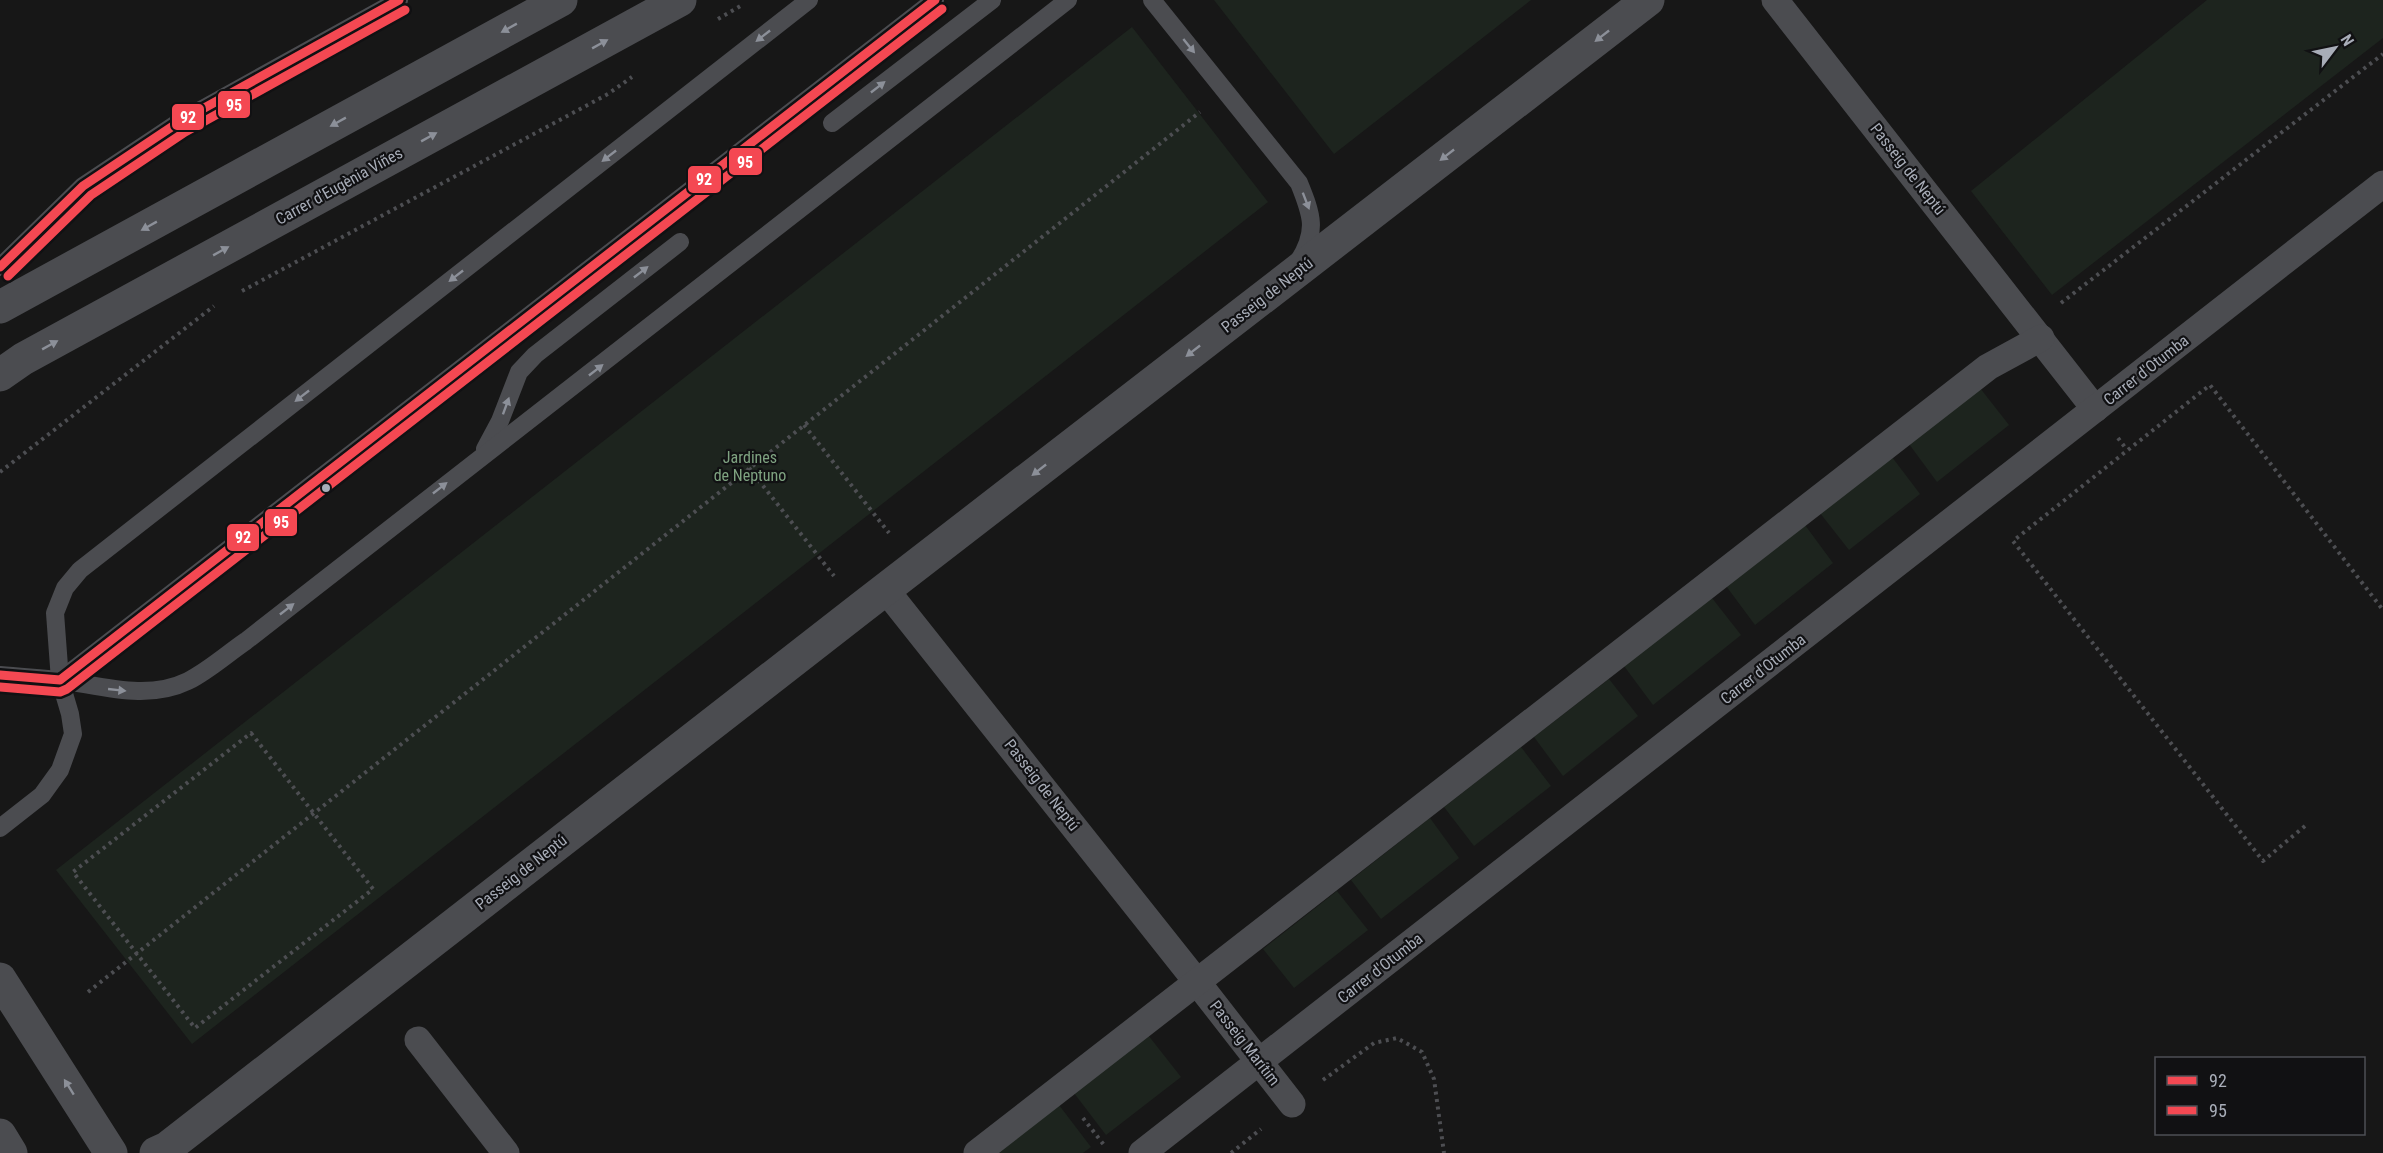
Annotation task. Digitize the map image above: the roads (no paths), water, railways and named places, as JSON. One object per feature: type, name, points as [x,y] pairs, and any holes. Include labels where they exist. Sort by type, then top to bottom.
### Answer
[{"type":"street","points":[[0,307],[561,0]]},
{"type":"street","name":"Carrer d'Eugènia Viñes","points":[[0,375],[23,359],[680,0]]},
{"type":"street","name":"Passeig de Neptú","points":[[156,1153],[167,1148],[885,589],[1648,0]]},
{"type":"street","name":"Passeig de Neptú","points":[[1775,0],[2036,332]]},
{"type":"street","name":"Carrer d'Otumba","points":[[1142,1153],[2383,184]]},
{"type":"street","points":[[977,1153],[2036,332],[2095,409]]},
{"type":"street","name":"Passeig de Neptú","points":[[885,589],[1197,982]]},
{"type":"street","points":[[0,979],[110,1148]]},
{"type":"street","name":"Passeig Marítim","points":[[1197,982],[1292,1104]]},
{"type":"street","points":[[418,1040],[506,1153]]},
{"type":"street","points":[[0,1135],[11,1153]]},
{"type":"lane","points":[[0,267],[83,186],[179,122],[399,0]]},
{"type":"lane","points":[[0,828],[42,795],[60,770],[74,734],[60,680],[55,613],[65,588],[80,570],[809,0]]},
{"type":"lane","points":[[60,680],[935,0]]},
{"type":"lane","points":[[832,123],[992,0]]},
{"type":"lane","points":[[0,675],[60,680],[142,692],[162,690],[188,681],[246,641],[1068,0]]},
{"type":"lane","points":[[1152,0],[1299,183],[1311,215],[1308,246],[1289,278]]},
{"type":"lane","points":[[479,458],[500,421],[519,372],[535,355],[680,242]]},
{"type":"park label","name":"Jardines de Neptuno","points":[[750,466]]}]
